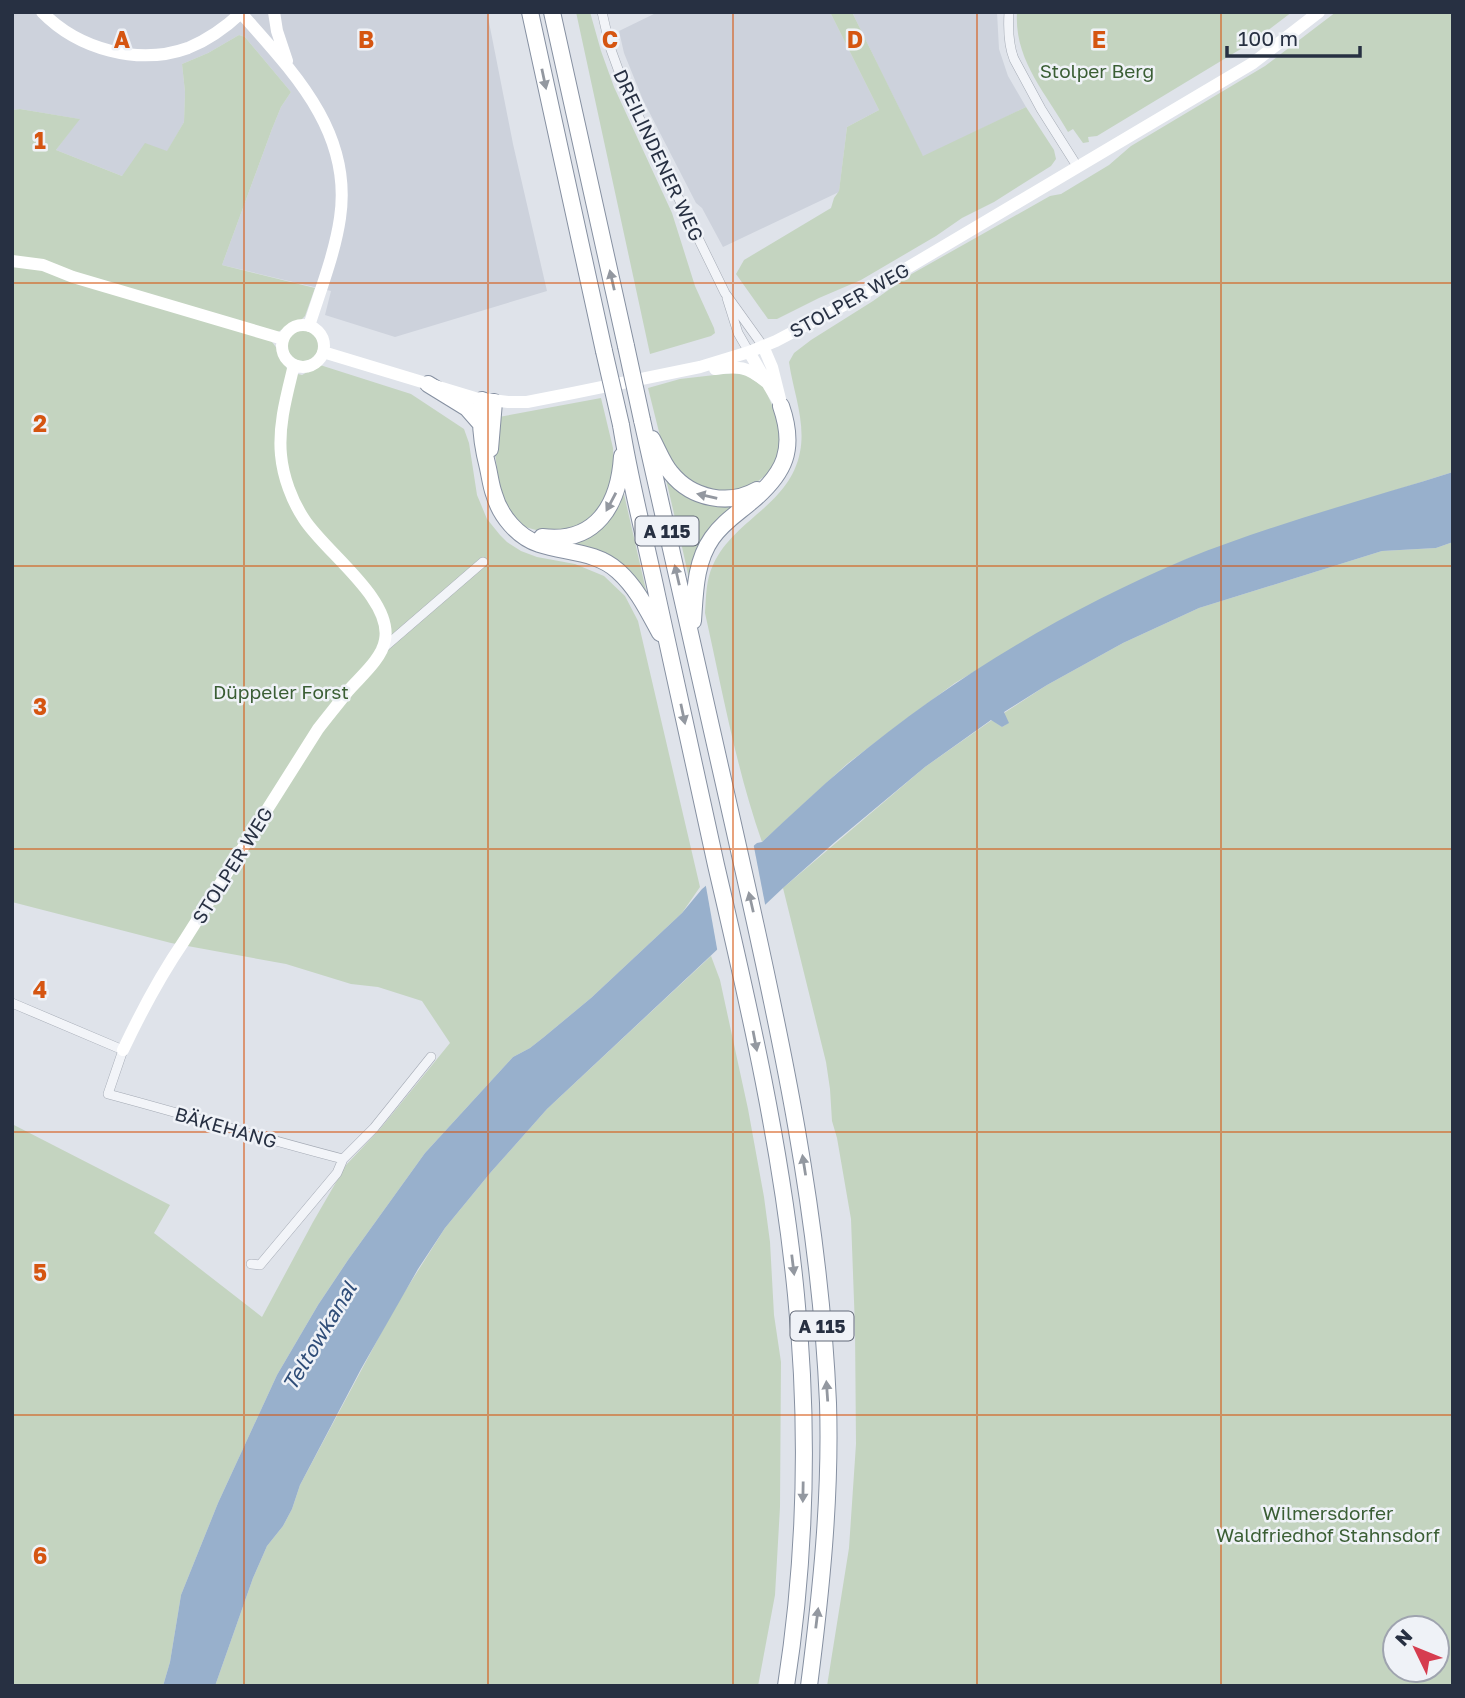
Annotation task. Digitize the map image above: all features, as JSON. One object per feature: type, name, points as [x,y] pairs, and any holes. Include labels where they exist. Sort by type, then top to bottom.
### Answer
[{"type":"highway","name":"A 115","points":[[530,12],[741,974],[786,1212],[800,1346],[804,1459],[803,1524],[797,1601],[786,1686]]},
{"type":"highway","name":"A 115","points":[[552,12],[766,969],[807,1189],[818,1272],[828,1403],[824,1553],[809,1686]]},
{"type":"highway","points":[[428,384],[467,408],[481,424]]},
{"type":"highway","points":[[488,401],[481,424],[483,447],[494,497],[500,509],[525,538],[548,547],[589,555],[618,570],[642,600],[668,647]]},
{"type":"highway","points":[[488,401],[489,473]]},
{"type":"highway","points":[[691,641],[695,586],[700,564],[711,539],[730,518],[772,482],[781,468],[789,439],[782,406]]},
{"type":"highway","points":[[642,420],[668,471],[696,493],[726,499],[749,495],[772,482]]},
{"type":"highway","points":[[516,530],[538,537],[553,538],[585,531],[596,523],[609,509],[617,490],[621,473],[622,430]]},
{"type":"street","points":[[42,12],[67,33],[85,42],[121,53],[145,55],[170,53],[187,48],[217,33],[242,13],[289,68],[308,93],[333,139],[342,183],[341,217],[309,326]]},
{"type":"street","points":[[274,12],[289,68]]},
{"type":"street","name":"DREILINDENER WEG","points":[[602,12],[610,47],[626,91],[725,293],[763,346]]},
{"type":"street","points":[[1009,12],[1008,36],[1014,59],[1041,109],[1077,166]]},
{"type":"street","name":"STOLPER WEG","points":[[323,352],[488,401],[527,402],[700,367],[749,352],[776,341],[840,307],[1253,63],[1320,12]]},
{"type":"street","points":[[12,261],[43,265],[86,281],[283,339]]},
{"type":"street","name":"DREILINDENER WEG","points":[[725,293],[733,320],[749,352]]},
{"type":"street","points":[[296,326],[309,326],[321,336],[323,352],[319,359],[308,366],[294,365],[282,351],[283,339],[286,333],[296,326]]},
{"type":"street","points":[[763,346],[772,367],[782,406]]},
{"type":"street","points":[[749,352],[782,406]]},
{"type":"street","points":[[294,365],[281,430],[281,456],[290,490],[305,521],[377,604],[386,631],[381,651]]},
{"type":"street","points":[[700,367],[710,370],[736,366],[746,368],[766,382]]},
{"type":"street","name":"STOLPER WEG","points":[[108,1094],[123,1050],[149,997],[318,729],[381,651],[483,562]]},
{"type":"street","points":[[12,1003],[123,1050]]},
{"type":"street","points":[[251,1264],[260,1265],[337,1173],[343,1159],[374,1128],[431,1057]]},
{"type":"street","name":"BÄKEHANG","points":[[108,1094],[343,1159]]},
{"type":"shaded area","points":[[12,12],[487,12],[513,144],[547,291],[395,337],[325,315],[331,291],[222,265],[272,129],[291,92],[245,37],[239,35],[182,64],[184,122],[167,152],[122,176],[56,150],[79,119],[12,110]]},
{"type":"shaded area","points":[[658,12],[830,12],[879,110],[847,127],[839,192],[723,247],[702,208],[696,203],[643,100],[624,53],[619,31]]},
{"type":"shaded area","points":[[852,12],[997,12],[999,49],[1008,76],[1026,107],[923,157]]},
{"type":"green space","points":[[576,12],[590,12],[614,87],[672,213],[695,286],[714,328],[715,333],[711,336],[650,354]]},
{"type":"green space","points":[[830,12],[852,12],[923,156],[1026,107],[1054,150],[1056,159],[1051,166],[994,202],[962,218],[861,280],[777,319],[768,319],[736,274],[744,260],[831,208],[839,191],[847,127],[879,110]]},
{"type":"green space","name":"Stolper Berg","points":[[1017,12],[1292,12],[1254,41],[1097,136],[1088,137],[1089,142],[1083,143],[1073,129],[1068,132],[1033,75],[1021,46]]},
{"type":"green space","points":[[1336,12],[1453,12],[1453,472],[1187,559],[1065,618],[955,683],[902,722],[847,764],[762,842],[730,728],[705,613],[711,570],[722,549],[774,499],[794,470],[800,452],[801,429],[789,362],[794,353],[908,276],[1050,196],[1061,194],[1109,165],[1131,146],[1265,66]]},
{"type":"green space","name":"Düppeler Forst","points":[[239,35],[245,37],[291,92],[272,129],[222,265],[315,288],[305,316],[278,332],[271,341],[289,372],[302,375],[320,365],[411,394],[464,429],[469,443],[477,495],[487,519],[500,535],[521,551],[575,564],[604,576],[625,596],[638,621],[700,887],[682,913],[591,998],[530,1048],[513,1057],[425,1153],[348,1260],[277,1375],[218,1503],[181,1595],[170,1662],[163,1686],[12,1686],[12,1124],[170,1205],[154,1233],[262,1317],[346,1165],[380,1129],[450,1043],[422,1001],[378,987],[351,984],[286,964],[171,943],[12,902],[12,110],[80,119],[56,150],[122,176],[145,143],[167,151],[184,122],[182,64]]},
{"type":"green space","points":[[303,329],[314,334],[319,345],[314,356],[303,361],[292,356],[287,345],[292,334]]},
{"type":"green space","points":[[732,373],[746,375],[764,387],[780,423],[780,448],[766,475],[753,485],[736,492],[704,490],[687,481],[664,452],[648,388],[680,379]]},
{"type":"green space","points":[[601,398],[613,448],[614,477],[603,506],[582,526],[547,533],[525,527],[510,511],[500,492],[494,446],[499,417]]},
{"type":"green space","points":[[665,475],[738,500],[690,583],[678,518],[675,518]]},
{"type":"green space","points":[[621,481],[648,599],[635,582],[553,542],[580,535]]},
{"type":"green space","name":"Wilmersdorfer Waldfriedhof Stahnsdorf","points":[[1453,542],[1453,1686],[827,1686],[849,1548],[856,1444],[851,1219],[832,1121],[826,1062],[783,888],[925,767],[992,720],[1002,727],[1008,723],[1004,713],[1047,685],[1123,643],[1199,608],[1382,551],[1436,548]]},
{"type":"green space","points":[[711,956],[720,980],[764,1197],[770,1242],[774,1315],[781,1362],[780,1507],[775,1595],[758,1686],[215,1686],[267,1546],[283,1526],[300,1485],[395,1307],[445,1228],[547,1109]]},
{"type":"water","name":"Teltowkanal","points":[[1453,472],[1453,542],[1436,548],[1382,551],[1199,608],[1123,643],[1047,685],[1004,712],[1009,723],[1002,727],[991,720],[925,767],[835,842],[547,1109],[445,1228],[418,1269],[300,1485],[283,1526],[267,1546],[215,1686],[163,1686],[170,1662],[181,1595],[218,1503],[277,1375],[348,1260],[425,1153],[513,1057],[530,1048],[591,998],[682,913],[702,889],[757,843],[762,842],[848,764],[926,704],[1010,649],[1096,601],[1186,559],[1285,523]]},
{"type":"pier","points":[[753,842],[766,909],[718,954],[705,881]]}]
